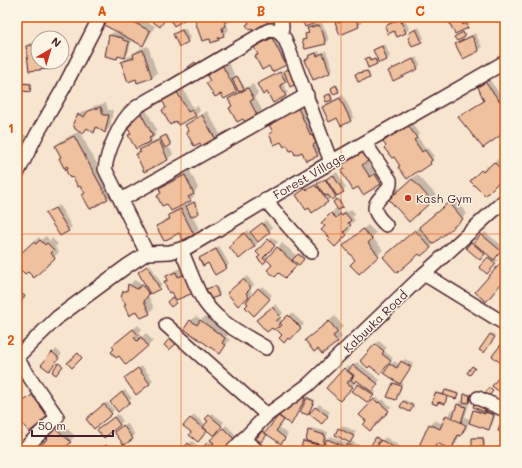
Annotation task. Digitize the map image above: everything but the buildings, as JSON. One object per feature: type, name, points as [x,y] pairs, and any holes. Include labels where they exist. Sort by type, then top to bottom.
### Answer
[{"type":"street","points":[[17,174],[100,17]]},
{"type":"street","points":[[281,17],[281,34]]},
{"type":"street","points":[[148,253],[105,169],[108,156],[127,116],[137,107],[267,30],[271,29],[281,34],[285,39],[331,162]]},
{"type":"street","name":"Forest Village","points":[[17,358],[58,318],[127,266],[148,253],[182,250],[199,241],[265,200],[505,62]]},
{"type":"street","points":[[120,200],[307,95]]},
{"type":"street","points":[[365,143],[390,180],[391,184],[376,204],[375,212],[377,217],[386,225]]},
{"type":"street","points":[[265,200],[311,252]]},
{"type":"street","name":"Kabuuka Road","points":[[232,451],[267,415],[308,385],[424,274],[505,200]]},
{"type":"street","points":[[182,250],[201,296],[213,312],[222,321],[266,348]]},
{"type":"street","points":[[424,274],[502,322]]},
{"type":"street","points":[[166,325],[267,415]]},
{"type":"street","points":[[17,358],[57,416],[22,451]]},
{"type":"street","points":[[478,398],[505,410]]},
{"type":"street","points":[[243,439],[258,451]]},
{"type":"green space","points":[[17,133],[32,139],[17,168]]},
{"type":"place","name":"Kash Gym","points":[[408,198]]}]
